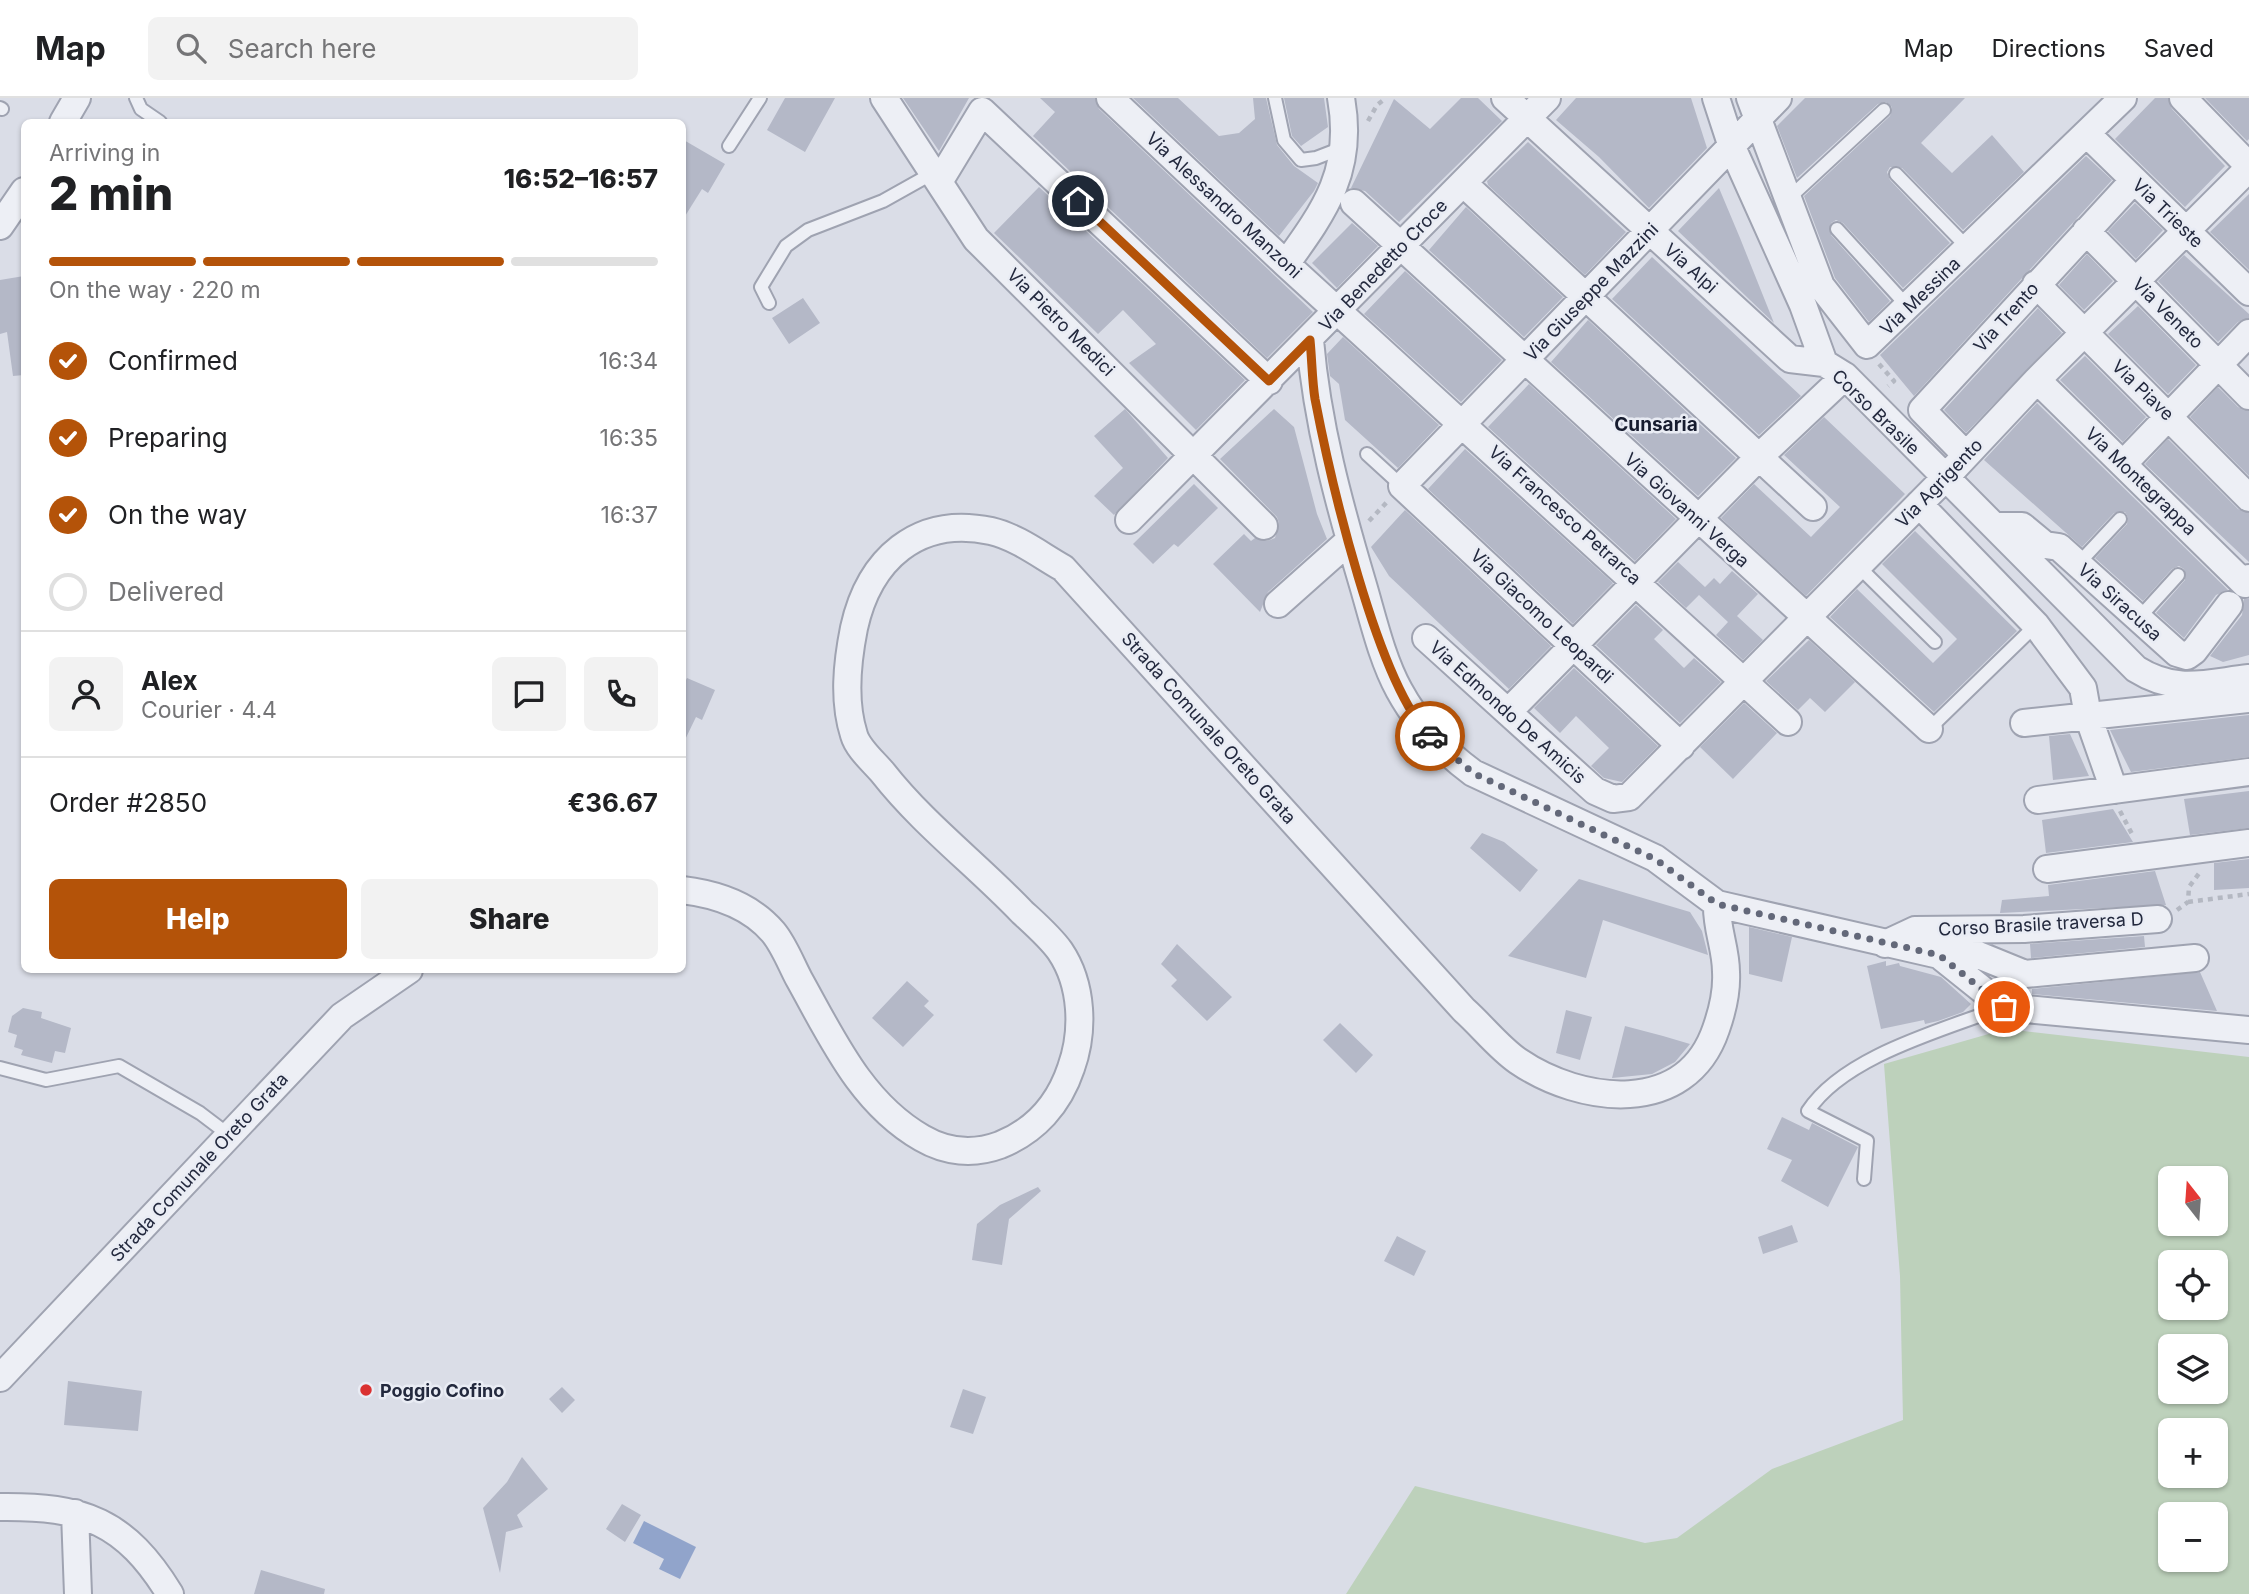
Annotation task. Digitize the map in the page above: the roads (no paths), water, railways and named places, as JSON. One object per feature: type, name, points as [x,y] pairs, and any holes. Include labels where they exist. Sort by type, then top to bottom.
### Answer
[{"type":"street","points":[[65,119],[77,98]]},
{"type":"street","name":"Via Pietro Medici","points":[[884,98],[976,239],[1264,526]]},
{"type":"street","name":"Via Alessandro Manzoni","points":[[1110,98],[1338,311]]},
{"type":"street","points":[[1286,264],[1320,217],[1344,159],[1341,98]]},
{"type":"street","name":"Via Alpi","points":[[1505,98],[1790,359],[1834,370]]},
{"type":"street","name":"Via Benedetto Croce","points":[[1129,520],[1310,340],[1546,98]]},
{"type":"street","name":"Corso Brasile","points":[[1716,98],[1731,147],[1834,370],[1995,526],[2136,669],[2158,683],[2185,686],[2249,678]]},
{"type":"street","name":"Via Giuseppe Mazzini","points":[[1402,486],[1731,147],[1754,109],[1779,98]]},
{"type":"street","points":[[2183,98],[2249,167]]},
{"type":"street","name":"Via Messina","points":[[1754,109],[1821,286],[1867,345],[1909,308],[2087,134],[2118,100]]},
{"type":"street","points":[[936,178],[982,111],[1269,381]]},
{"type":"street","name":"Via Trieste","points":[[2087,134],[2249,292]]},
{"type":"street","name":"Via Agrigento","points":[[1629,797],[1944,479],[2036,380],[2249,167]]},
{"type":"street","name":"Via Trento","points":[[1966,455],[1922,410],[2134,180]]},
{"type":"street","points":[[1463,183],[1813,507]]},
{"type":"street","points":[[0,226],[14,197]]},
{"type":"street","name":"Via Giovanni Verga","points":[[1354,204],[1929,729]]},
{"type":"street","name":"Via Veneto","points":[[2086,231],[2249,396]]},
{"type":"street","name":"Via Piave","points":[[2036,284],[2170,415],[2249,498]]},
{"type":"street","name":"Via Francesco Petrarca","points":[[1338,311],[1637,581],[1788,722]]},
{"type":"street","points":[[2124,463],[2249,333]]},
{"type":"street","points":[[1310,340],[1315,397],[1350,540],[1372,616],[1398,688],[1426,732],[1451,757],[1473,773],[1655,859],[1717,904],[1939,955],[1971,952],[2025,974],[2195,958]]},
{"type":"street","points":[[1508,712],[1759,457],[1834,370]]},
{"type":"street","name":"Via Montegrappa","points":[[2036,380],[2247,581]]},
{"type":"street","name":"Via Giacomo Leopardi","points":[[1402,486],[1681,746]]},
{"type":"street","points":[[1919,503],[2036,625],[2083,688],[2088,716],[2114,790]]},
{"type":"street","name":"Via Siracusa","points":[[1995,526],[2022,526],[2045,545],[2059,547],[2177,653],[2187,656],[2194,651],[2229,605]]},
{"type":"street","name":"Strada Comunale Oreto Grata","points":[[686,891],[728,900],[749,910],[774,933],[852,1073],[877,1103],[902,1126],[937,1147],[966,1152],[996,1146],[1038,1124],[1066,1084],[1080,1037],[1077,995],[1069,968],[1059,950],[1040,930],[981,870],[902,798],[855,739],[847,697],[849,651],[864,591],[893,552],[913,537],[958,528],[990,531],[1014,540],[1063,568],[1464,1010],[1518,1061],[1568,1087],[1610,1095],[1655,1091],[1692,1071],[1716,1031],[1725,994],[1727,970],[1716,923],[1717,904]]},
{"type":"street","points":[[1278,604],[1350,540]]},
{"type":"street","name":"Via Edmondo De Amicis","points":[[1426,638],[1595,791],[1614,799],[1629,797]]},
{"type":"street","points":[[2185,686],[2204,672],[2249,661]]},
{"type":"street","points":[[2024,723],[2249,699]]},
{"type":"street","points":[[2038,800],[2249,772]]},
{"type":"street","points":[[2047,869],[2249,843]]},
{"type":"street","name":"Corso Brasile traversa D","points":[[1885,944],[1915,930],[2024,929],[2158,919]]},
{"type":"street","points":[[1939,955],[2004,1007],[2249,1030]]},
{"type":"street","name":"Strada Comunale Oreto Grata","points":[[0,1378],[342,1016],[405,973]]},
{"type":"street","points":[[0,1507],[75,1513],[121,1533],[141,1552],[170,1594]]},
{"type":"street","points":[[75,1513],[78,1594]]},
{"type":"lane","points":[[136,98],[141,109],[156,119]]},
{"type":"lane","points":[[729,146],[760,98]]},
{"type":"lane","points":[[1275,98],[1284,140],[1301,160],[1316,159],[1345,146]]},
{"type":"lane","points":[[1788,199],[1884,110]]},
{"type":"lane","points":[[1896,174],[1969,249]]},
{"type":"lane","points":[[769,303],[761,287],[786,246],[808,230],[936,178]]},
{"type":"lane","points":[[1837,229],[1909,308]]},
{"type":"lane","points":[[1367,454],[1402,486]]},
{"type":"lane","points":[[2078,565],[2120,519]]},
{"type":"lane","points":[[1858,566],[1935,642]]},
{"type":"lane","points":[[2137,619],[2178,575]]},
{"type":"lane","points":[[1929,729],[2036,625]]},
{"type":"lane","points":[[1864,1179],[1867,1141],[1808,1111],[1818,1096],[1860,1065],[2004,1007]]},
{"type":"lane","points":[[0,1068],[46,1080],[119,1066],[200,1113],[229,1135]]},
{"type":"water","points":[[644,1521],[696,1547],[680,1579],[659,1569],[664,1559],[633,1543]]},
{"type":"place","name":"Poggio Cofino","points":[[366,1390]]},
{"type":"district","name":"Cunsaria","points":[[1656,424]]}]
